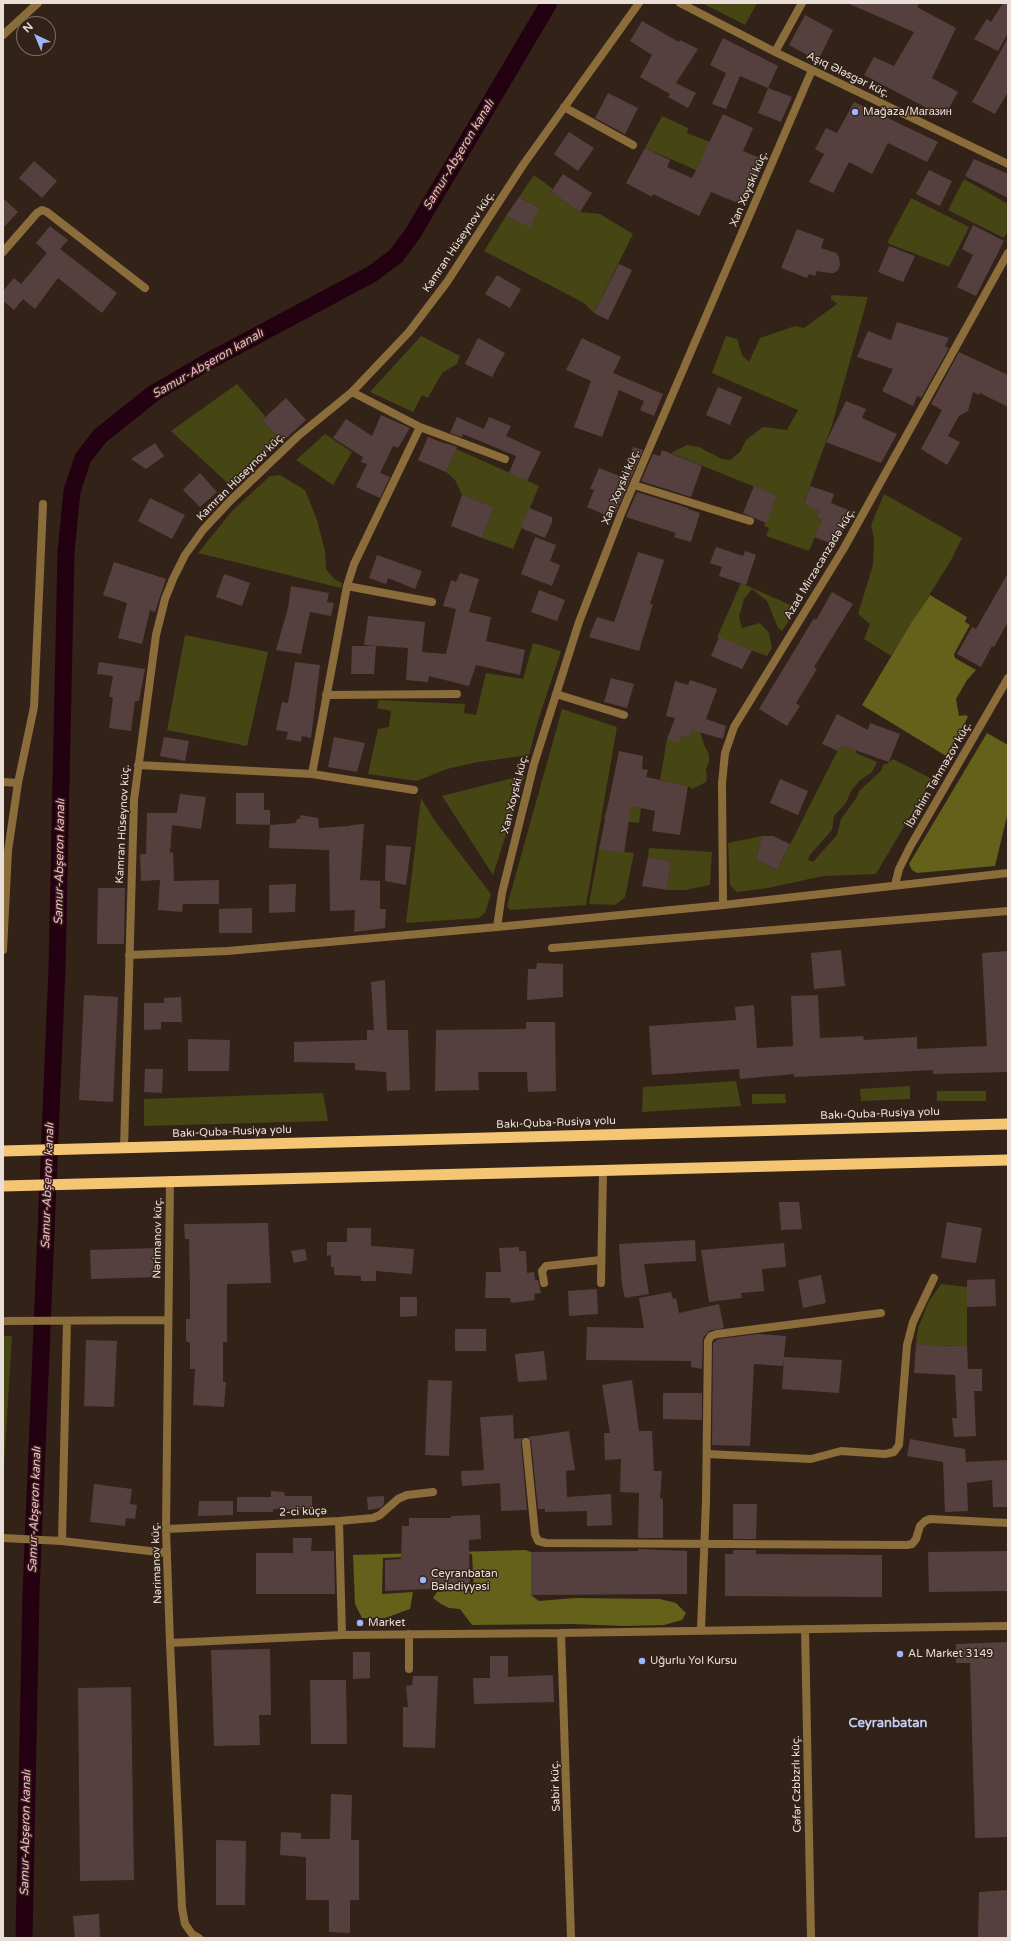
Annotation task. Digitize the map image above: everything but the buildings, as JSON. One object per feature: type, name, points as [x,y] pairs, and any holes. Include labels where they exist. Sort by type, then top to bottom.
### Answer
[{"type":"highway","name":"Bakı-Quba-Rusiya yolu","points":[[5,1151],[1008,1124]]},
{"type":"highway","points":[[6,1185],[1008,1160]]},
{"type":"street","points":[[3,35],[38,3]]},
{"type":"street","name":"Kamran Hüseynov küç.","points":[[124,1148],[132,848],[138,765],[156,635],[165,599],[185,555],[203,530],[298,436],[352,392],[409,332],[447,282],[523,165],[639,3]]},
{"type":"street","name":"Aşıq Ələsgər küç.","points":[[680,3],[774,52],[1008,164]]},
{"type":"street","points":[[774,52],[802,3]]},
{"type":"street","name":"Xan Xoyski küç.","points":[[497,927],[502,893],[534,764],[579,622],[634,485],[812,70]]},
{"type":"street","points":[[564,107],[633,145]]},
{"type":"street","points":[[3,252],[42,210],[47,212],[145,288]]},
{"type":"street","name":"Azad Mirzəcanzadə küç.","points":[[723,905],[722,783],[725,753],[734,727],[844,548],[1008,253]]},
{"type":"street","points":[[352,392],[420,427],[505,459]]},
{"type":"street","points":[[312,774],[347,586],[354,564],[420,427]]},
{"type":"street","points":[[634,485],[750,522]]},
{"type":"street","points":[[3,950],[8,851],[18,783],[32,725],[34,708],[43,504]]},
{"type":"street","points":[[347,586],[432,602]]},
{"type":"street","name":"İbrahim Təhməzov küç.","points":[[895,885],[899,869],[910,847],[1008,678]]},
{"type":"street","points":[[326,695],[456,694]]},
{"type":"street","points":[[556,694],[624,715]]},
{"type":"street","points":[[138,765],[312,774],[414,790]]},
{"type":"street","points":[[3,782],[18,783]]},
{"type":"street","points":[[129,955],[228,950],[497,927],[723,905],[1008,873]]},
{"type":"street","points":[[552,948],[1008,911]]},
{"type":"street","points":[[601,1283],[604,1171]]},
{"type":"street","name":"Nərimanov küç.","points":[[170,1180],[166,1528],[170,1643],[182,1908],[185,1924],[192,1934],[199,1938]]},
{"type":"street","points":[[544,1283],[542,1271],[546,1266],[601,1260]]},
{"type":"street","points":[[707,1454],[810,1459],[841,1451],[885,1454],[894,1452],[899,1445],[907,1345],[913,1322],[934,1278]]},
{"type":"street","points":[[701,1630],[707,1454],[707,1348],[711,1336],[881,1313]]},
{"type":"street","points":[[6,1321],[168,1320]]},
{"type":"street","points":[[62,1541],[64,1321]]},
{"type":"street","points":[[526,1442],[534,1534],[538,1541],[546,1543],[907,1545],[912,1544],[916,1539],[920,1526],[924,1521],[930,1519],[1008,1523]]},
{"type":"street","name":"2-ci küçə","points":[[166,1528],[339,1521],[373,1518],[380,1515],[398,1499],[407,1495],[433,1492]]},
{"type":"street","points":[[339,1521],[342,1635]]},
{"type":"street","points":[[4,1538],[62,1541],[167,1553]]},
{"type":"street","points":[[170,1643],[342,1635],[1008,1626]]},
{"type":"street","name":"Cəfər Czbbzrlı küç.","points":[[805,1629],[811,1938]]},
{"type":"street","name":"Sabir küç.","points":[[561,1633],[571,1938]]},
{"type":"street","points":[[409,1634],[409,1669]]},
{"type":"shaded area","points":[[702,3],[757,3],[745,25]]},
{"type":"shaded area","points":[[662,116],[688,128],[687,133],[710,142],[696,170],[645,148]]},
{"type":"shaded area","points":[[534,175],[553,189],[551,192],[580,212],[600,214],[633,234],[594,313],[584,303],[484,251],[506,216],[530,226],[539,208],[519,197]]},
{"type":"shaded area","points":[[964,179],[1008,204],[1008,230],[1004,238],[948,210]]},
{"type":"shaded area","points":[[911,198],[969,227],[949,267],[887,243]]},
{"type":"shaded area","points":[[831,295],[868,297],[832,425],[804,502],[819,511],[817,517],[822,520],[809,551],[766,536],[769,528],[764,526],[777,496],[671,453],[687,445],[699,447],[722,459],[730,460],[740,452],[746,440],[763,427],[787,430],[798,410],[712,373],[726,336],[737,339],[742,355],[749,362],[760,338],[795,326],[804,328],[837,304],[831,299]]},
{"type":"shaded area","points":[[421,336],[460,356],[457,364],[442,373],[428,398],[422,395],[413,412],[370,392]]},
{"type":"shaded area","points":[[237,384],[265,416],[262,420],[280,440],[232,487],[171,431]]},
{"type":"shaded area","points":[[325,434],[352,452],[333,485],[296,460]]},
{"type":"shaded area","points":[[456,449],[539,486],[513,549],[482,538],[494,507],[462,495],[455,480],[446,472]]},
{"type":"shaded area","points":[[280,475],[305,490],[317,520],[325,551],[326,569],[334,579],[342,583],[341,588],[198,553],[233,510],[270,476]]},
{"type":"shaded area","points":[[884,494],[962,538],[950,562],[891,656],[864,639],[870,624],[858,614],[873,565],[874,539],[871,525]]},
{"type":"shaded area","points":[[741,583],[797,608],[782,631],[778,628],[767,601],[752,589],[744,599],[739,617],[742,628],[760,623],[769,633],[772,648],[767,656],[717,637]]},
{"type":"shaded area","points":[[930,595],[967,617],[965,622],[970,625],[954,654],[955,658],[976,670],[967,680],[956,699],[959,716],[966,715],[968,717],[946,756],[862,705],[913,620]]},
{"type":"shaded area","points":[[185,635],[268,652],[247,746],[167,730]]},
{"type":"shaded area","points":[[533,643],[561,651],[537,724],[529,755],[478,762],[447,769],[417,781],[368,774],[378,729],[389,727],[391,711],[377,708],[379,700],[465,704],[464,713],[476,715],[486,673],[523,679]]},
{"type":"shaded area","points":[[562,709],[617,727],[586,905],[510,910],[507,906]]},
{"type":"shaded area","points":[[694,724],[698,726],[709,754],[709,762],[706,769],[706,782],[692,789],[688,786],[660,780],[667,739],[682,735],[689,738]]},
{"type":"shaded area","points":[[987,733],[1008,745],[1008,812],[995,866],[917,873],[912,870],[909,864]]},
{"type":"shaded area","points":[[842,742],[856,749],[856,753],[877,762],[872,772],[859,781],[851,791],[846,803],[834,816],[832,830],[810,855],[808,860],[813,862],[837,835],[841,819],[857,797],[859,791],[881,771],[884,764],[887,764],[893,759],[932,779],[876,874],[823,876],[768,888],[737,892],[730,885],[728,843],[762,836],[756,859],[777,870]]},
{"type":"shaded area","points":[[525,775],[493,875],[442,796]]},
{"type":"shaded area","points":[[421,798],[435,821],[491,894],[485,913],[479,918],[406,923]]},
{"type":"shaded area","points":[[609,801],[641,808],[639,823],[604,819]]},
{"type":"shaded area","points":[[649,848],[712,852],[710,885],[685,890],[667,890],[671,862],[648,857]]},
{"type":"shaded area","points":[[599,849],[634,853],[625,897],[615,905],[589,904]]},
{"type":"shaded area","points":[[736,1081],[741,1106],[642,1112],[643,1087]]},
{"type":"shaded area","points":[[910,1086],[910,1099],[861,1101],[860,1089]]},
{"type":"shaded area","points":[[937,1091],[986,1091],[986,1101],[937,1101]]},
{"type":"shaded area","points":[[323,1093],[328,1121],[144,1126],[144,1099]]},
{"type":"shaded area","points":[[752,1094],[785,1094],[786,1103],[752,1104]]},
{"type":"shaded area","points":[[941,1284],[967,1287],[967,1345],[937,1346],[916,1344],[918,1328],[929,1301]]},
{"type":"shaded area","points":[[3,1336],[12,1336],[3,1481]]},
{"type":"shaded area","points":[[525,1550],[531,1552],[531,1595],[539,1601],[575,1598],[660,1599],[676,1603],[686,1613],[682,1620],[664,1625],[472,1625],[460,1609],[449,1608],[433,1598],[437,1592],[457,1590],[474,1592],[472,1554],[383,1558],[382,1594],[413,1592],[410,1609],[385,1618],[362,1618],[355,1604],[353,1555]]},
{"type":"waterway","name":"Samur-Abşeron kanalı","points":[[24,1938],[31,1593],[57,968],[66,552],[72,491],[83,458],[100,436],[154,393],[209,361],[372,274],[396,256],[413,233],[549,3]]},
{"type":"place","name":"Mağaza/Магазин","points":[[855,112]]},
{"type":"place","name":"Ceyranbatan Bələdiyyəsi","points":[[423,1580]]},
{"type":"place","name":"Market","points":[[360,1623]]},
{"type":"place","name":"AL Market 3149","points":[[900,1654]]},
{"type":"place","name":"Uğurlu Yol Kursu","points":[[642,1661]]},
{"type":"district","name":"Ceyranbatan","points":[[888,1724]]}]
